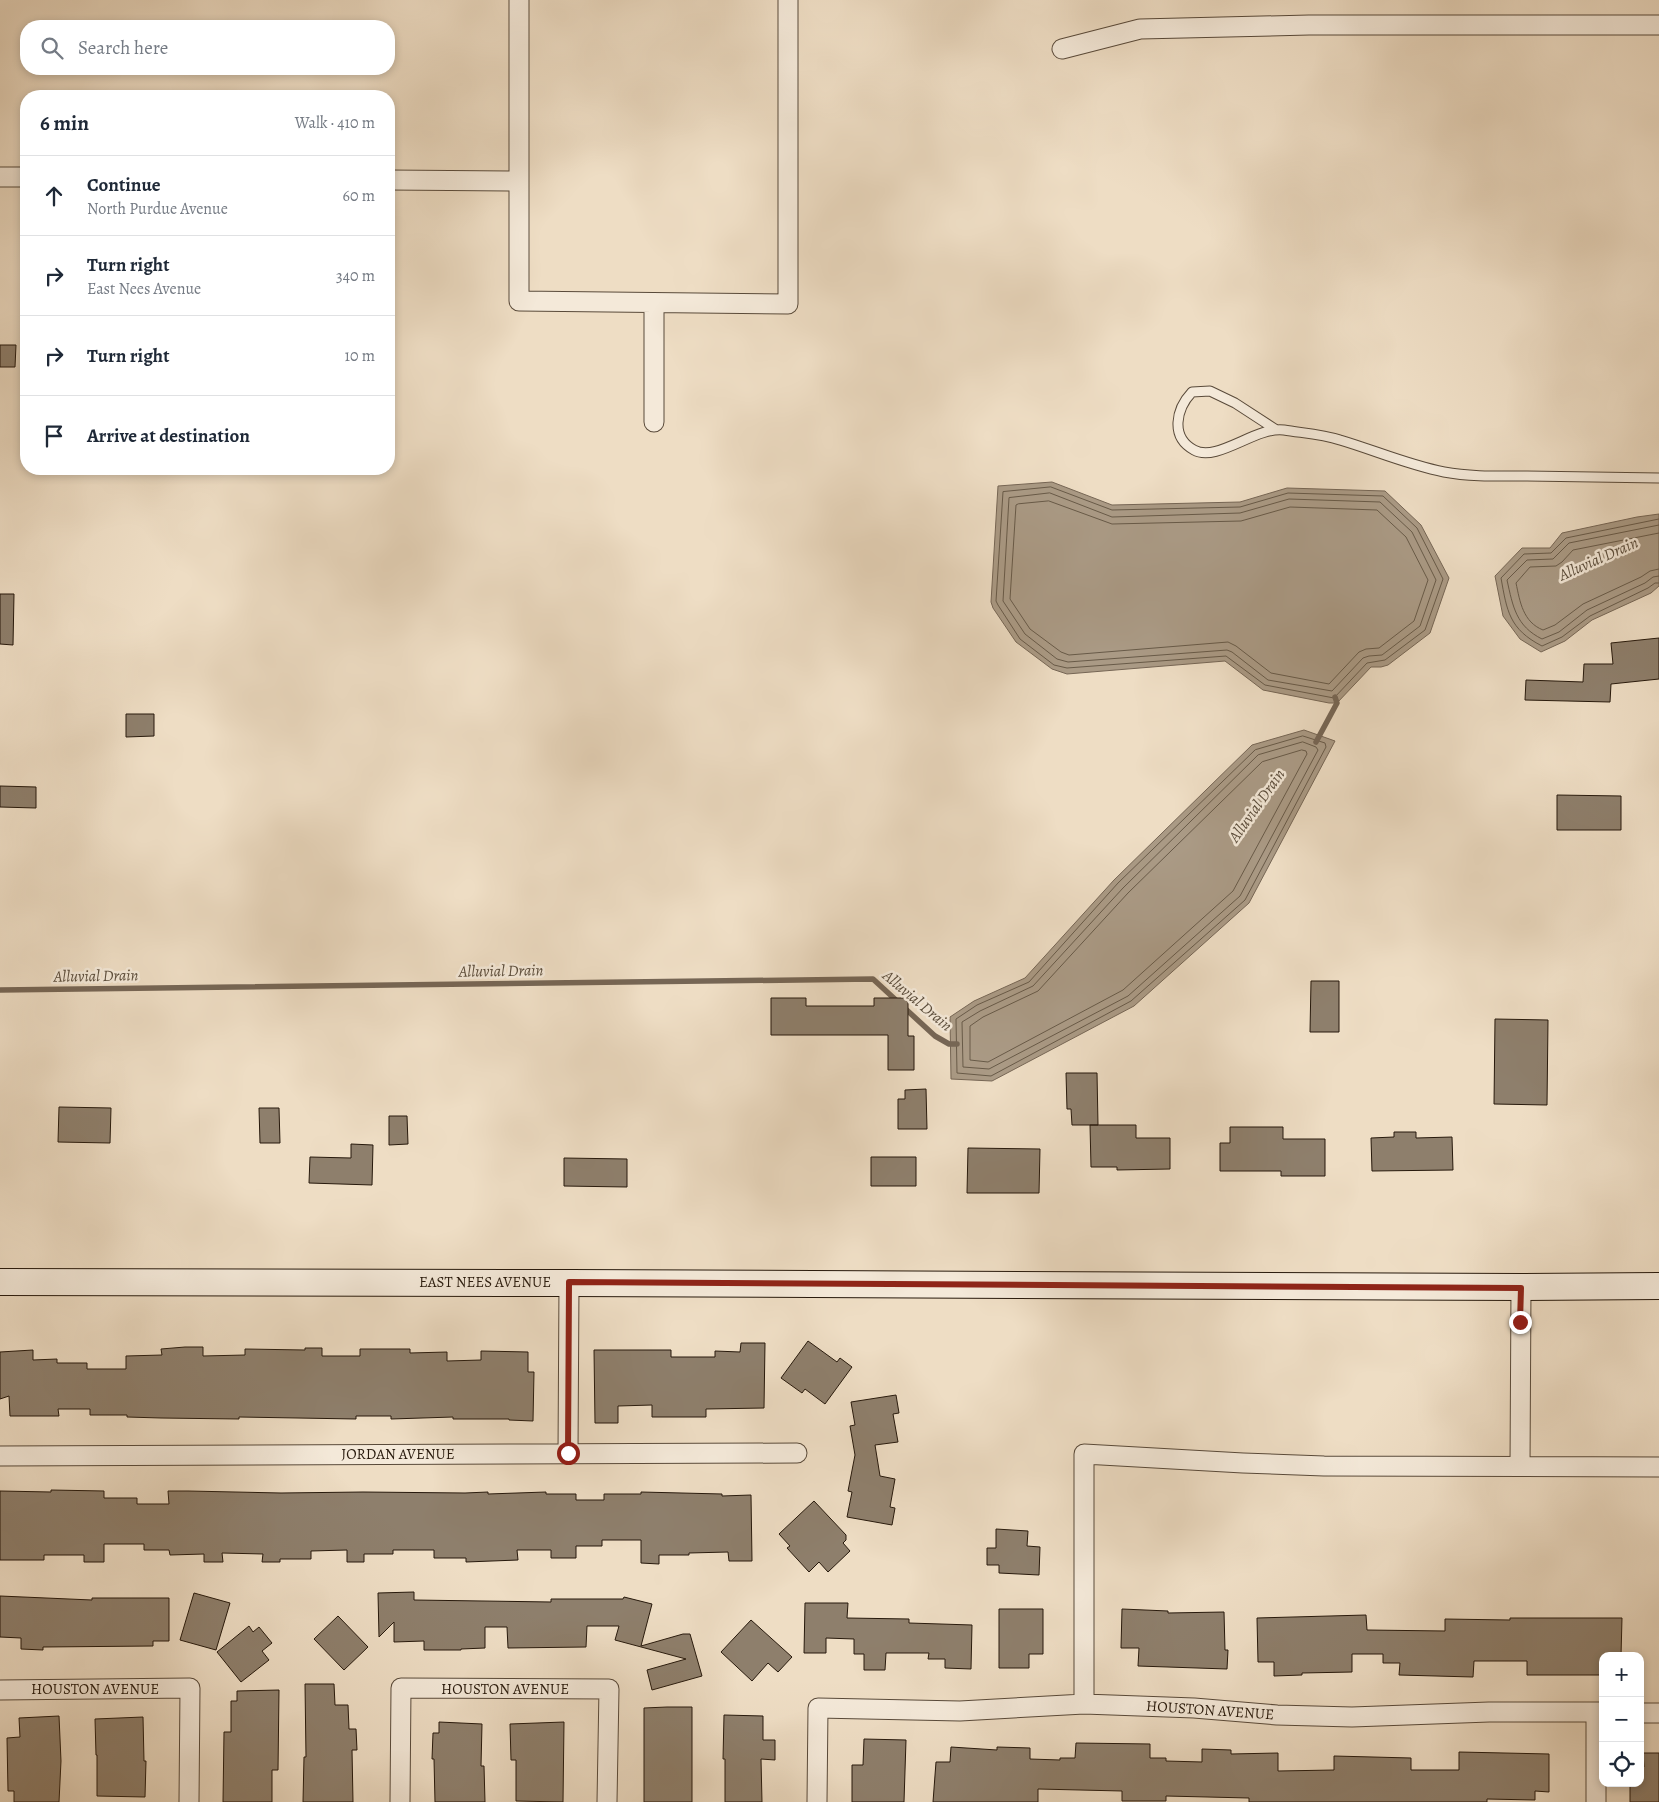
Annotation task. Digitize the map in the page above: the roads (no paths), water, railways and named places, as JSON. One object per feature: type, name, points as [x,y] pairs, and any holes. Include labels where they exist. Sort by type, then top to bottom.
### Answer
[{"type":"main road","name":"EAST NEES AVENUE","points":[[0,1282],[569,1282],[1521,1288],[1659,1286]]},
{"type":"street","points":[[519,0],[518,302],[788,304],[788,0]]},
{"type":"street","points":[[1062,49],[1140,29],[1319,25],[1659,25]]},
{"type":"street","points":[[0,177],[20,177]]},
{"type":"street","points":[[395,180],[519,181]]},
{"type":"street","points":[[654,303],[654,422]]},
{"type":"street","points":[[568,1453],[569,1282]]},
{"type":"street","points":[[1520,1466],[1521,1288]]},
{"type":"street","name":"JORDAN AVENUE","points":[[0,1456],[797,1453]]},
{"type":"street","points":[[1084,1704],[1084,1454],[1306,1465],[1659,1467]]},
{"type":"street","name":"HOUSTON AVENUE","points":[[0,1690],[190,1688],[189,1802]]},
{"type":"street","name":"HOUSTON AVENUE","points":[[400,1802],[401,1688],[609,1689],[607,1802]]},
{"type":"street","name":"HOUSTON AVENUE","points":[[818,1802],[818,1708],[960,1711],[1084,1704],[1194,1708],[1277,1715],[1352,1717],[1489,1712],[1599,1712]]},
{"type":"street","points":[[1596,1802],[1599,1712]]},
{"type":"street","points":[[1644,1712],[1659,1713]]},
{"type":"lane","points":[[1275,429],[1258,434],[1227,448],[1209,452],[1195,451],[1186,443],[1180,433],[1179,411],[1184,400],[1192,392],[1210,391],[1235,403],[1275,429],[1337,439],[1423,467],[1466,475],[1659,478]]},
{"type":"water","points":[[1052,482],[1112,505],[1240,502],[1287,488],[1385,491],[1421,525],[1449,578],[1430,633],[1388,665],[1371,667],[1337,703],[1263,690],[1225,661],[1067,674],[1052,669],[1016,642],[991,602],[998,486]]},
{"type":"water","points":[[1659,514],[1659,586],[1651,593],[1592,620],[1565,641],[1541,652],[1520,639],[1503,616],[1495,576],[1522,548],[1550,548],[1562,533]]},
{"type":"water","points":[[1304,730],[1335,741],[1249,903],[1134,1006],[992,1081],[951,1079],[950,1017],[974,1001],[1025,978],[1114,880],[1252,745]]},
{"type":"waterway","name":"Alluvial Drain","points":[[1316,742],[1337,703],[1335,697]]},
{"type":"waterway","name":"Alluvial Drain","points":[[0,990],[873,979],[935,1036],[949,1044],[957,1044]]}]
